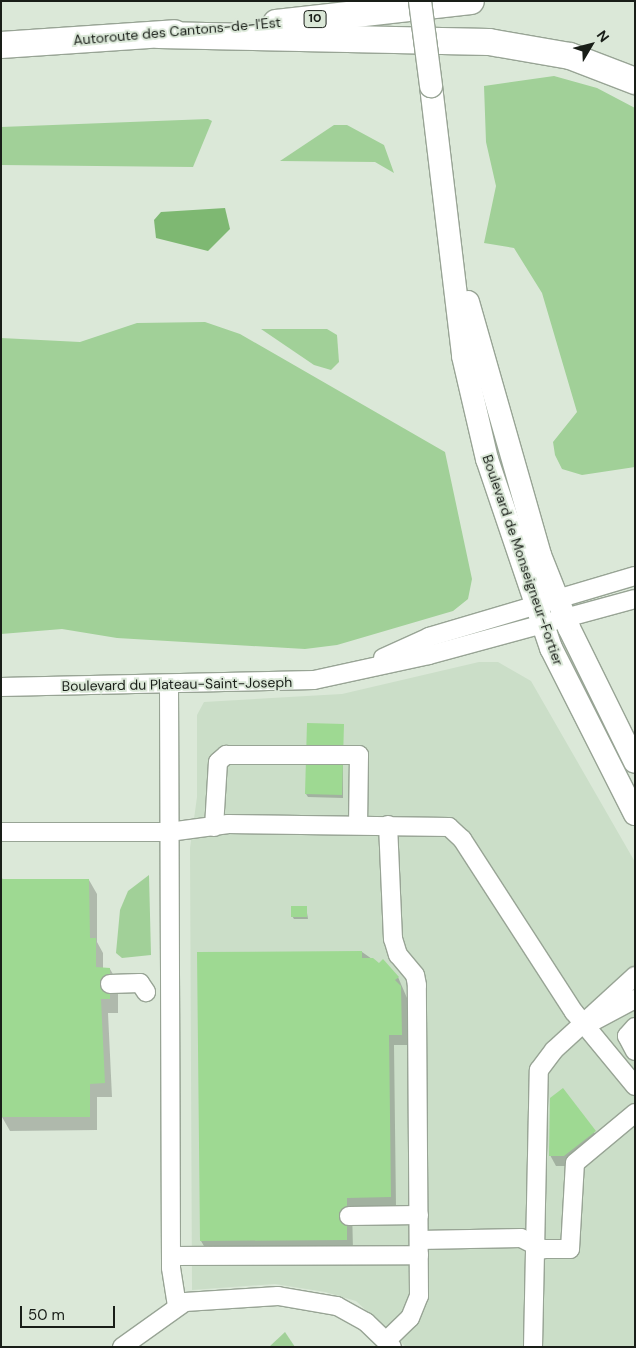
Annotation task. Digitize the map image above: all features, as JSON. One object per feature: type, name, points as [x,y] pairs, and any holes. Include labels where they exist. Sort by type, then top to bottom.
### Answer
[{"type":"highway","name":"Autoroute des Cantons-de-l'Est","points":[[1,45],[159,35],[363,8],[472,1]]},
{"type":"highway","points":[[159,35],[489,42],[570,56],[635,81]]},
{"type":"main road","name":"Boulevard de Monseigneur-Fortier","points":[[420,1],[471,394],[492,478],[539,614],[582,716],[635,814]]},
{"type":"main road","name":"Boulevard de Monseigneur-Fortier","points":[[446,202],[503,436],[561,608],[635,762]]},
{"type":"street","name":"Boulevard du Plateau-Saint-Joseph","points":[[1,687],[280,683],[352,671],[429,637],[561,608],[635,576]]},
{"type":"street","name":"Boulevard du Plateau-Saint-Joseph","points":[[561,608],[635,599]]},
{"type":"street","points":[[169,685],[170,1256],[177,1306]]},
{"type":"street","points":[[214,827],[218,762],[226,755],[359,755],[358,825]]},
{"type":"street","points":[[122,1347],[177,1306],[213,1297],[305,1297],[347,1311],[389,1344],[418,1303],[419,1215],[416,985],[415,976],[393,940],[388,825]]},
{"type":"street","points":[[1,832],[169,832],[214,827],[444,826],[457,832],[585,1025],[635,1086]]},
{"type":"street","points":[[533,1347],[532,1243],[539,1070],[554,1050],[585,1025],[635,976]]},
{"type":"street","points":[[110,984],[140,983],[146,992]]},
{"type":"street","points":[[585,1025],[635,999]]},
{"type":"street","points":[[635,1027],[627,1036],[635,1051]]},
{"type":"street","points":[[170,1256],[419,1247],[521,1238],[543,1249],[570,1249],[574,1163],[631,1123]]},
{"type":"street","points":[[349,1216],[419,1215]]},
{"type":"shaded area","points":[[554,76],[597,88],[635,108],[635,467],[582,475],[562,469],[555,455],[553,442],[577,412],[542,293],[514,248],[484,243],[496,186],[486,142],[484,86]]},
{"type":"shaded area","points":[[208,119],[212,121],[193,167],[1,165],[1,127]]},
{"type":"shaded area","points":[[334,125],[347,125],[384,145],[394,173],[375,162],[280,161]]},
{"type":"shaded area","points":[[225,208],[230,229],[208,251],[156,238],[154,220],[161,212]]},
{"type":"shaded area","points":[[205,322],[240,334],[445,452],[472,579],[468,599],[453,611],[337,645],[305,649],[117,638],[62,629],[1,634],[1,338],[80,342],[137,323]]},
{"type":"shaded area","points":[[261,329],[327,329],[337,335],[339,362],[331,370],[314,365]]},
{"type":"shaded area","points":[[479,662],[498,662],[531,681],[635,862],[635,1347],[406,1347],[356,1301],[325,1292],[275,1284],[192,1290],[190,848],[197,797],[197,715],[204,702],[342,694]]},
{"type":"shaded area","points":[[149,875],[151,955],[122,958],[116,953],[120,910],[128,891]]},
{"type":"shaded area","points":[[285,1332],[295,1347],[269,1347]]},
{"type":"building","points":[[307,723],[344,724],[342,795],[305,794]]},
{"type":"building","points":[[1,879],[89,879],[90,938],[96,938],[96,967],[110,968],[110,999],[101,999],[105,1083],[90,1084],[90,1117],[1,1117]]},
{"type":"building","points":[[291,906],[307,906],[307,917],[291,917]]},
{"type":"building","points":[[362,951],[362,958],[373,958],[379,963],[383,959],[399,977],[395,980],[401,986],[402,1035],[389,1035],[391,1197],[347,1198],[347,1240],[200,1241],[197,952]]},
{"type":"building","points":[[563,1088],[596,1131],[564,1156],[549,1156],[550,1098]]}]
